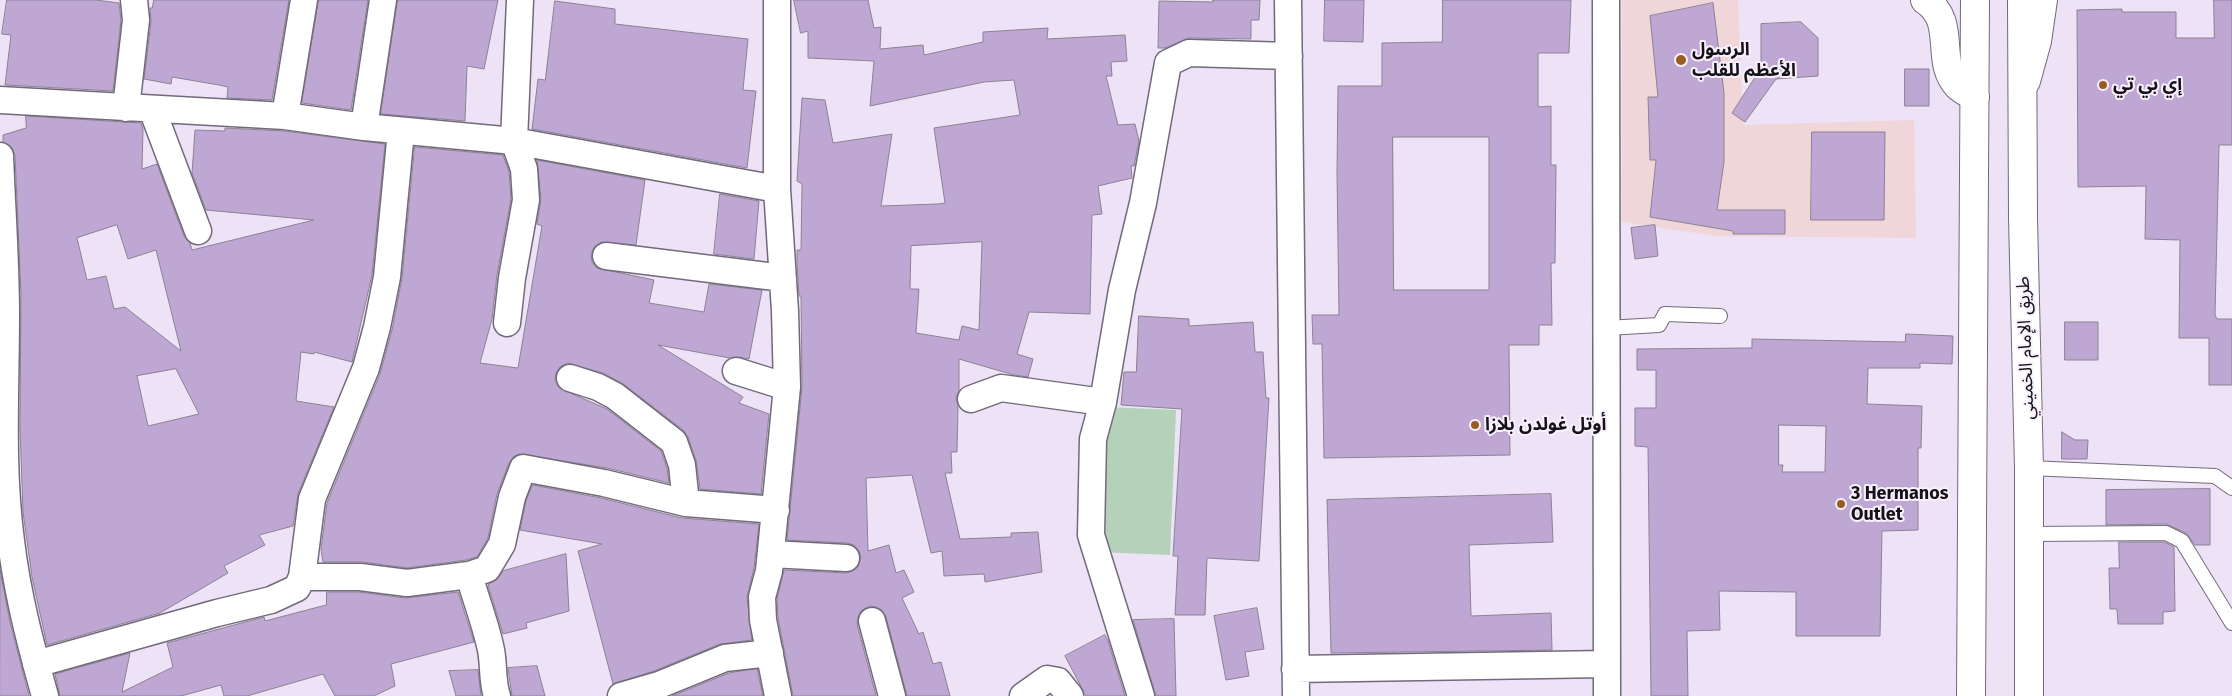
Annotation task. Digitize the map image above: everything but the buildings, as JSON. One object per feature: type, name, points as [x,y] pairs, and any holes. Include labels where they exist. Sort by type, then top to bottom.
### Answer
[{"type":"main road","points":[[1925,0],[1939,12],[1944,24],[1950,73],[1958,86],[1975,97]]},
{"type":"main road","points":[[1971,696],[1975,0]]},
{"type":"main road","name":"طريق الإمام الخميني","points":[[2022,0],[2022,218],[2029,468],[2029,696]]},
{"type":"main road","points":[[2023,92],[2037,41],[2043,0]]},
{"type":"street","points":[[126,108],[136,20],[134,0]]},
{"type":"street","points":[[285,116],[304,0]]},
{"type":"street","points":[[364,127],[383,0]]},
{"type":"street","points":[[507,323],[512,278],[526,200],[524,169],[514,141],[520,0]]},
{"type":"street","points":[[777,0],[777,189],[783,278],[787,387],[770,571],[762,597],[763,620],[778,696]]},
{"type":"street","points":[[1288,0],[1296,696]]},
{"type":"street","points":[[1606,0],[1607,696]]},
{"type":"street","points":[[1141,696],[1091,535],[1094,439],[1103,402],[1122,290],[1143,203],[1168,64],[1189,53],[1289,56]]},
{"type":"street","points":[[0,100],[285,116],[364,127],[514,141],[777,189]]},
{"type":"street","points":[[152,109],[172,166],[198,230]]},
{"type":"street","points":[[36,664],[217,613],[271,600],[297,588],[302,577],[312,499],[366,368],[378,328],[387,277],[401,131]]},
{"type":"street","points":[[0,156],[6,313],[4,399],[7,500],[11,542],[36,664],[45,696]]},
{"type":"street","points":[[606,256],[783,278]]},
{"type":"street","points":[[736,371],[787,387]]},
{"type":"street","points":[[570,378],[598,387],[615,396],[674,442],[682,465],[686,503]]},
{"type":"street","points":[[971,398],[1001,388],[1103,402]]},
{"type":"street","points":[[302,577],[360,577],[408,583],[469,575],[487,569],[502,544],[515,484],[523,468],[604,483],[686,503],[776,510]]},
{"type":"street","points":[[772,554],[846,558]]},
{"type":"street","points":[[469,575],[491,648],[495,671],[494,687],[497,696]]},
{"type":"street","points":[[872,621],[892,696]]},
{"type":"street","points":[[621,696],[659,685],[725,658],[770,653]]},
{"type":"street","points":[[1296,669],[1606,664]]},
{"type":"street","points":[[1023,696],[1047,679],[1058,681],[1070,696]]},
{"type":"lane","points":[[1606,328],[1658,325],[1665,314],[1720,316]]},
{"type":"lane","points":[[2029,468],[2215,476],[2232,488]]},
{"type":"lane","points":[[2029,534],[2166,534],[2182,541],[2232,623]]},
{"type":"shaded area","name":"الرسول الأعظم للقلب","points":[[1622,0],[1738,0],[1743,125],[1914,120],[1916,238],[1716,236],[1622,222]]},
{"type":"green space","points":[[1106,407],[1176,410],[1170,555],[1099,552]]},
{"type":"place","name":"الرسول الأعظم للقلب","points":[[1681,60]]},
{"type":"place","name":"إي بي تي","points":[[2103,85]]},
{"type":"place","name":"أوتل غولدن بلازا","points":[[1475,425]]},
{"type":"place","name":"3 Hermanos Outlet","points":[[1841,504]]}]
